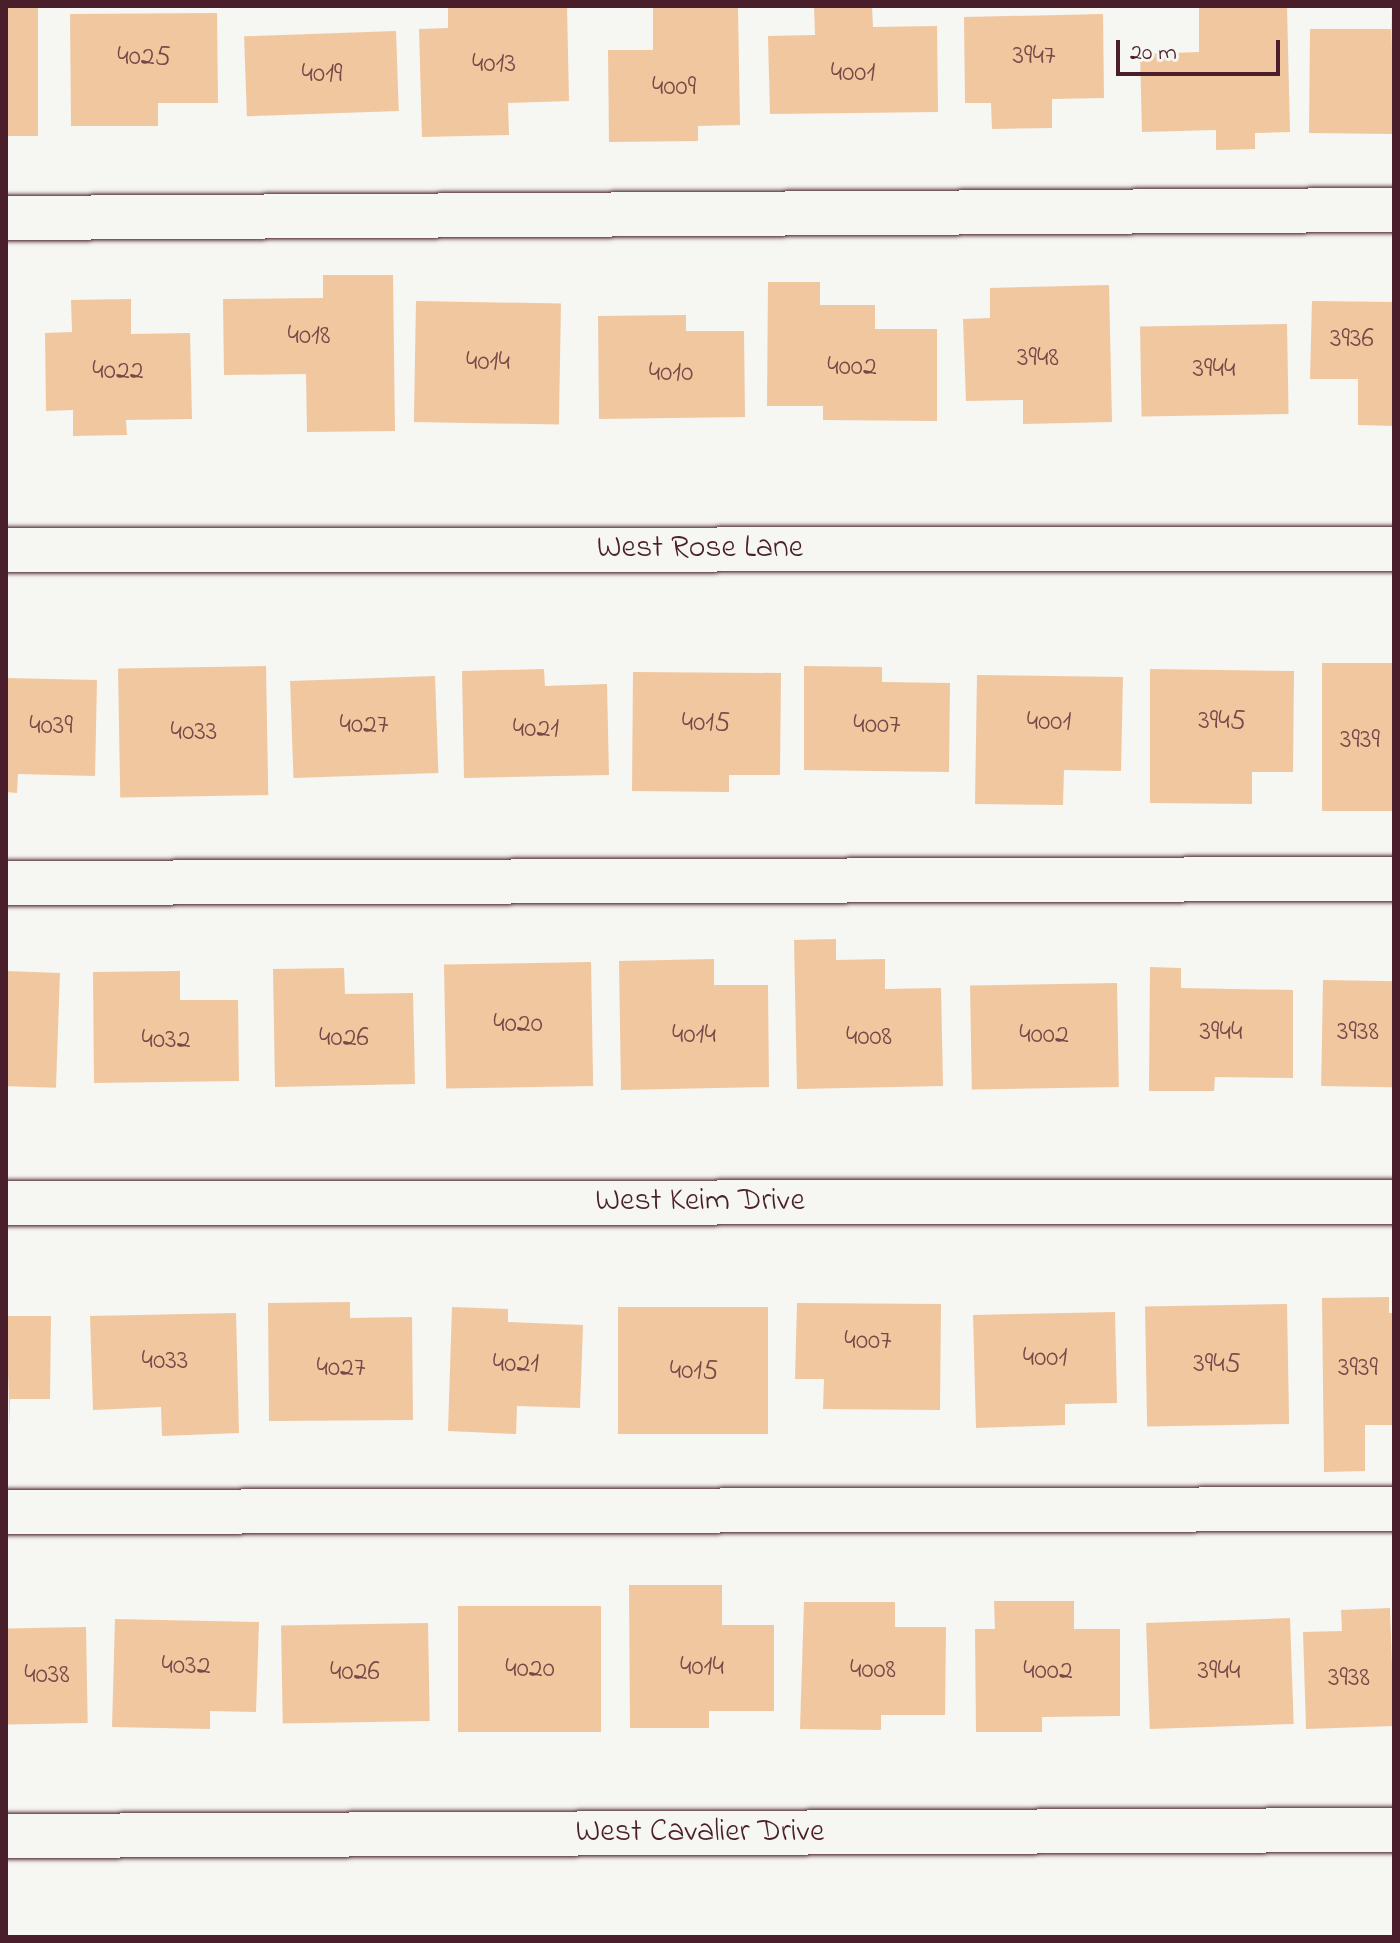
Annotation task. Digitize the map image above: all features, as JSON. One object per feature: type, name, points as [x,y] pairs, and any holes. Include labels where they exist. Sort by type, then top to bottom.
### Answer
[{"type":"street","points":[[6,218],[1394,210]]},
{"type":"street","name":"West Rose Lane","points":[[6,550],[1394,549]]},
{"type":"street","points":[[6,883],[1394,879]]},
{"type":"street","name":"West Keim Drive","points":[[6,1203],[1394,1202]]},
{"type":"street","points":[[6,1512],[1394,1509]]},
{"type":"street","name":"West Cavalier Drive","points":[[6,1836],[1394,1830]]},
{"type":"building","points":[[6,6],[38,6],[38,136],[6,136]]},
{"type":"building","points":[[448,6],[567,6],[569,101],[508,103],[509,135],[422,137],[419,29],[448,28]]},
{"type":"building","points":[[814,6],[872,6],[873,27],[937,26],[938,112],[770,114],[768,36],[815,35]]},
{"type":"building","points":[[1199,6],[1287,6],[1290,132],[1255,133],[1255,149],[1216,150],[1216,130],[1142,132],[1140,54],[1199,52]]},
{"type":"building","points":[[1391,6],[1394,134],[1309,133],[1310,29],[1391,29]]},
{"type":"building","points":[[653,8],[738,8],[740,125],[698,126],[698,141],[609,142],[608,50],[653,50]]},
{"type":"building","points":[[217,13],[218,103],[158,103],[158,126],[71,126],[70,14]]},
{"type":"building","points":[[1103,14],[1104,98],[1052,99],[1052,128],[992,129],[991,103],[965,103],[964,17]]},
{"type":"building","points":[[396,31],[399,111],[247,116],[244,36]]},
{"type":"building","points":[[323,275],[393,275],[395,431],[307,432],[306,374],[224,375],[223,299],[323,298]]},
{"type":"building","points":[[768,282],[820,282],[820,305],[875,305],[875,329],[937,329],[937,421],[823,420],[823,406],[767,406]]},
{"type":"building","points":[[1109,285],[1112,422],[1023,424],[1023,400],[966,401],[963,319],[990,318],[990,288]]},
{"type":"building","points":[[131,299],[131,334],[190,333],[192,419],[126,420],[127,435],[73,436],[73,410],[46,411],[45,333],[72,332],[71,300]]},
{"type":"building","points":[[416,301],[561,304],[559,425],[414,422]]},
{"type":"building","points":[[1312,301],[1394,302],[1394,426],[1358,425],[1358,379],[1310,379]]},
{"type":"building","points":[[686,315],[686,331],[744,331],[745,417],[599,419],[598,316]]},
{"type":"building","points":[[1287,324],[1289,414],[1142,417],[1140,327]]},
{"type":"building","points":[[1322,663],[1394,663],[1394,811],[1322,811]]},
{"type":"building","points":[[266,666],[268,795],[120,798],[118,669]]},
{"type":"building","points":[[804,666],[882,667],[882,682],[950,683],[949,772],[804,770]]},
{"type":"building","points":[[544,669],[545,686],[607,684],[609,775],[464,778],[462,671]]},
{"type":"building","points":[[1150,669],[1294,671],[1293,772],[1252,772],[1252,804],[1150,803]]},
{"type":"building","points":[[633,672],[781,673],[780,775],[729,775],[729,792],[632,791]]},
{"type":"building","points":[[977,675],[1123,677],[1121,771],[1064,770],[1063,805],[975,804]]},
{"type":"building","points":[[435,676],[438,773],[293,778],[290,681]]},
{"type":"building","points":[[6,678],[97,680],[95,776],[18,774],[17,793],[6,792]]},
{"type":"building","points":[[836,939],[836,960],[885,959],[885,989],[941,988],[943,1086],[797,1089],[794,940]]},
{"type":"building","points":[[714,959],[714,985],[768,985],[769,1087],[621,1090],[619,961]]},
{"type":"building","points":[[591,962],[593,1086],[446,1089],[444,965]]},
{"type":"building","points":[[1150,967],[1181,968],[1181,988],[1293,990],[1293,1078],[1215,1077],[1214,1091],[1149,1091]]},
{"type":"building","points":[[344,968],[345,994],[413,993],[415,1084],[275,1087],[273,969]]},
{"type":"building","points":[[6,971],[60,973],[56,1088],[6,1086]]},
{"type":"building","points":[[180,971],[180,1000],[238,1000],[239,1081],[94,1083],[93,972]]},
{"type":"building","points":[[1323,980],[1394,981],[1392,1087],[1321,1086]]},
{"type":"building","points":[[1117,983],[1119,1087],[972,1090],[970,986]]},
{"type":"building","points":[[1389,1297],[1389,1313],[1394,1313],[1394,1425],[1365,1425],[1365,1471],[1324,1472],[1322,1298]]},
{"type":"building","points":[[350,1302],[350,1318],[412,1317],[413,1420],[269,1421],[268,1303]]},
{"type":"building","points":[[797,1303],[941,1304],[940,1410],[823,1409],[824,1379],[795,1379]]},
{"type":"building","points":[[1287,1304],[1289,1424],[1147,1426],[1145,1306]]},
{"type":"building","points":[[452,1307],[508,1309],[508,1322],[583,1325],[580,1408],[517,1406],[516,1434],[448,1431]]},
{"type":"building","points":[[618,1307],[768,1307],[768,1434],[618,1434]]},
{"type":"building","points":[[1115,1312],[1117,1403],[1065,1404],[1065,1425],[976,1428],[973,1315]]},
{"type":"building","points":[[236,1313],[239,1433],[162,1436],[161,1407],[93,1410],[90,1316]]},
{"type":"building","points":[[6,1316],[51,1316],[50,1399],[10,1399],[10,1429]]},
{"type":"building","points":[[629,1585],[722,1585],[722,1625],[774,1625],[774,1711],[709,1711],[709,1728],[630,1728]]},
{"type":"building","points":[[994,1601],[1074,1601],[1074,1629],[1120,1629],[1120,1716],[1042,1717],[1042,1732],[976,1732],[975,1629],[995,1629]]},
{"type":"building","points":[[804,1602],[895,1602],[895,1627],[946,1627],[945,1715],[881,1715],[881,1730],[800,1729]]},
{"type":"building","points":[[458,1606],[601,1606],[601,1732],[458,1732]]},
{"type":"building","points":[[1390,1608],[1394,1726],[1306,1729],[1303,1632],[1342,1631],[1341,1610]]},
{"type":"building","points":[[1290,1618],[1294,1724],[1150,1729],[1146,1623]]},
{"type":"building","points":[[115,1619],[259,1622],[256,1712],[210,1711],[210,1729],[112,1727]]},
{"type":"building","points":[[428,1623],[430,1721],[283,1724],[281,1626]]},
{"type":"building","points":[[86,1627],[88,1723],[8,1724],[6,1628]]}]
